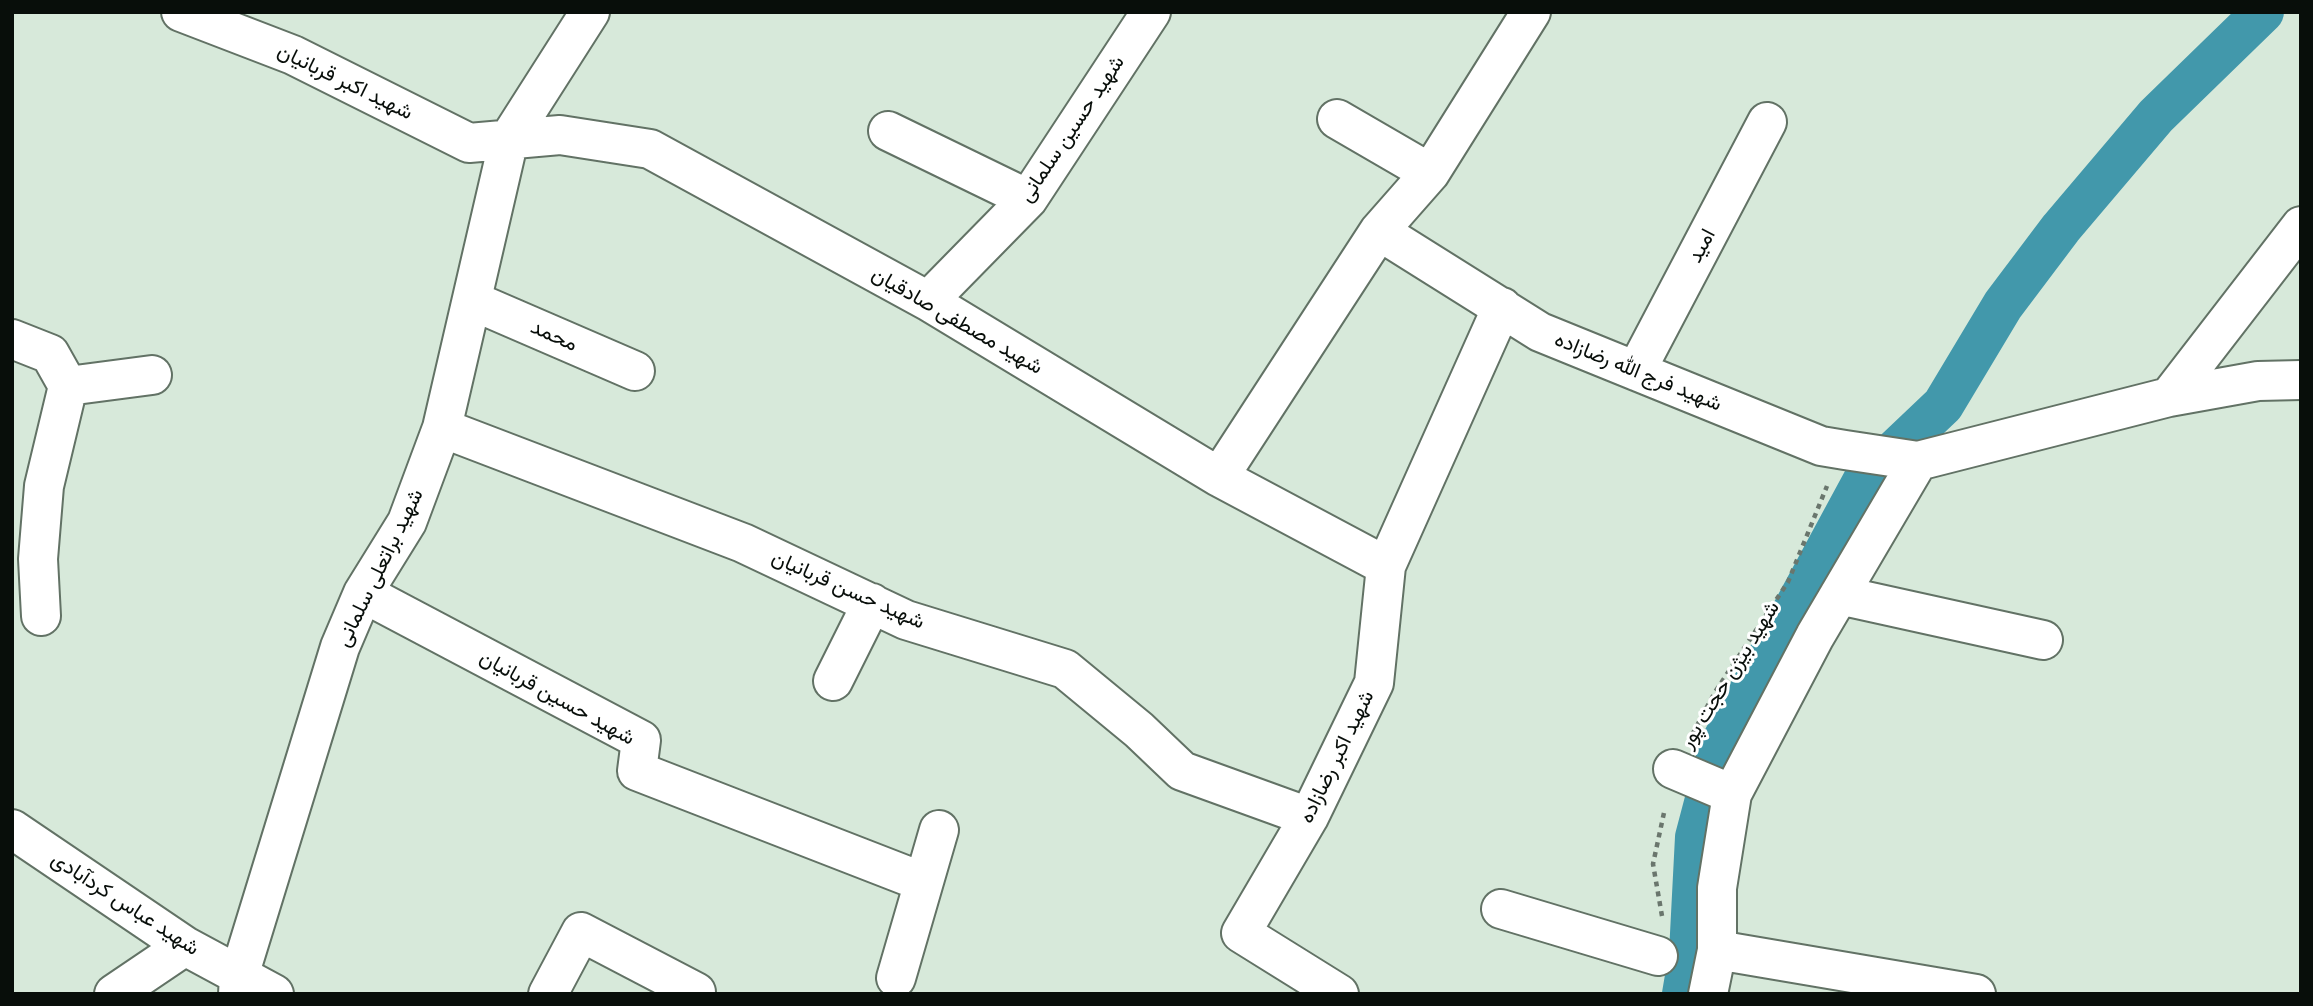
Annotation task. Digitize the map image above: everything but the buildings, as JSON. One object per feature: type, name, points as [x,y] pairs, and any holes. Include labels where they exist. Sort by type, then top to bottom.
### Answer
[{"type":"street","name":"شهید اکبر قربانیان","points":[[181,12],[235,22],[293,55],[469,143],[509,139]]},
{"type":"street","name":"شهید براتعلی سلمانی","points":[[238,985],[340,647],[363,593],[407,522],[442,428],[509,139],[590,12]]},
{"type":"street","name":"شهید حسین سلمانی","points":[[928,301],[1028,199],[1152,12]]},
{"type":"street","points":[[1219,477],[1379,231],[1430,173],[1531,12]]},
{"type":"street","points":[[1338,118],[1430,173]]},
{"type":"street","name":"امید","points":[[1636,371],[1767,122]]},
{"type":"street","points":[[888,131],[1028,199]]},
{"type":"street","name":"شهید مصطفی صادقیان","points":[[509,139],[560,135],[650,149],[928,301],[1219,477],[1386,566]]},
{"type":"street","points":[[2169,397],[2301,226]]},
{"type":"street","name":"شهید فرج الله رضازاده","points":[[1379,231],[1540,332],[1821,446],[1918,461]]},
{"type":"street","name":"محمد","points":[[473,301],[635,371]]},
{"type":"street","name":"شهید اکبر رضازاده","points":[[1339,994],[1241,933],[1309,817],[1374,683],[1386,566],[1502,307]]},
{"type":"street","points":[[12,339],[50,354],[68,386],[44,486],[38,559],[41,616]]},
{"type":"street","points":[[68,386],[152,375]]},
{"type":"street","points":[[1708,994],[1717,950],[1717,888],[1732,794],[1839,595],[1918,461],[2169,397],[2258,381],[2301,380]]},
{"type":"street","name":"شهید حسن قربانیان","points":[[442,428],[743,543],[906,620],[1065,669],[1139,730],[1182,771],[1309,817]]},
{"type":"street","name":"شهید حسین قربانیان","points":[[363,593],[642,740],[636,771],[923,882]]},
{"type":"street","points":[[1839,595],[2043,640]]},
{"type":"street","points":[[833,681],[872,603]]},
{"type":"street","points":[[1674,769],[1732,794]]},
{"type":"street","name":"شهید عباس کردآبادی","points":[[12,829],[238,985],[274,994]]},
{"type":"street","points":[[896,978],[939,830]]},
{"type":"street","points":[[1501,909],[1658,956]]},
{"type":"street","points":[[548,994],[581,932],[696,992]]},
{"type":"street","points":[[114,994],[185,946]]},
{"type":"street","points":[[1717,950],[1976,994]]},
{"type":"path","name":"شهید بیژن حجت پور","points":[[1658,956],[1663,919],[1653,864],[1674,769],[1715,692],[1788,582],[1815,509],[1845,450]]},
{"type":"waterway","points":[[1683,994],[1690,953],[1696,837],[1720,746],[1864,480],[1943,405],[2003,305],[2061,228],[2156,116],[2263,12]]}]
